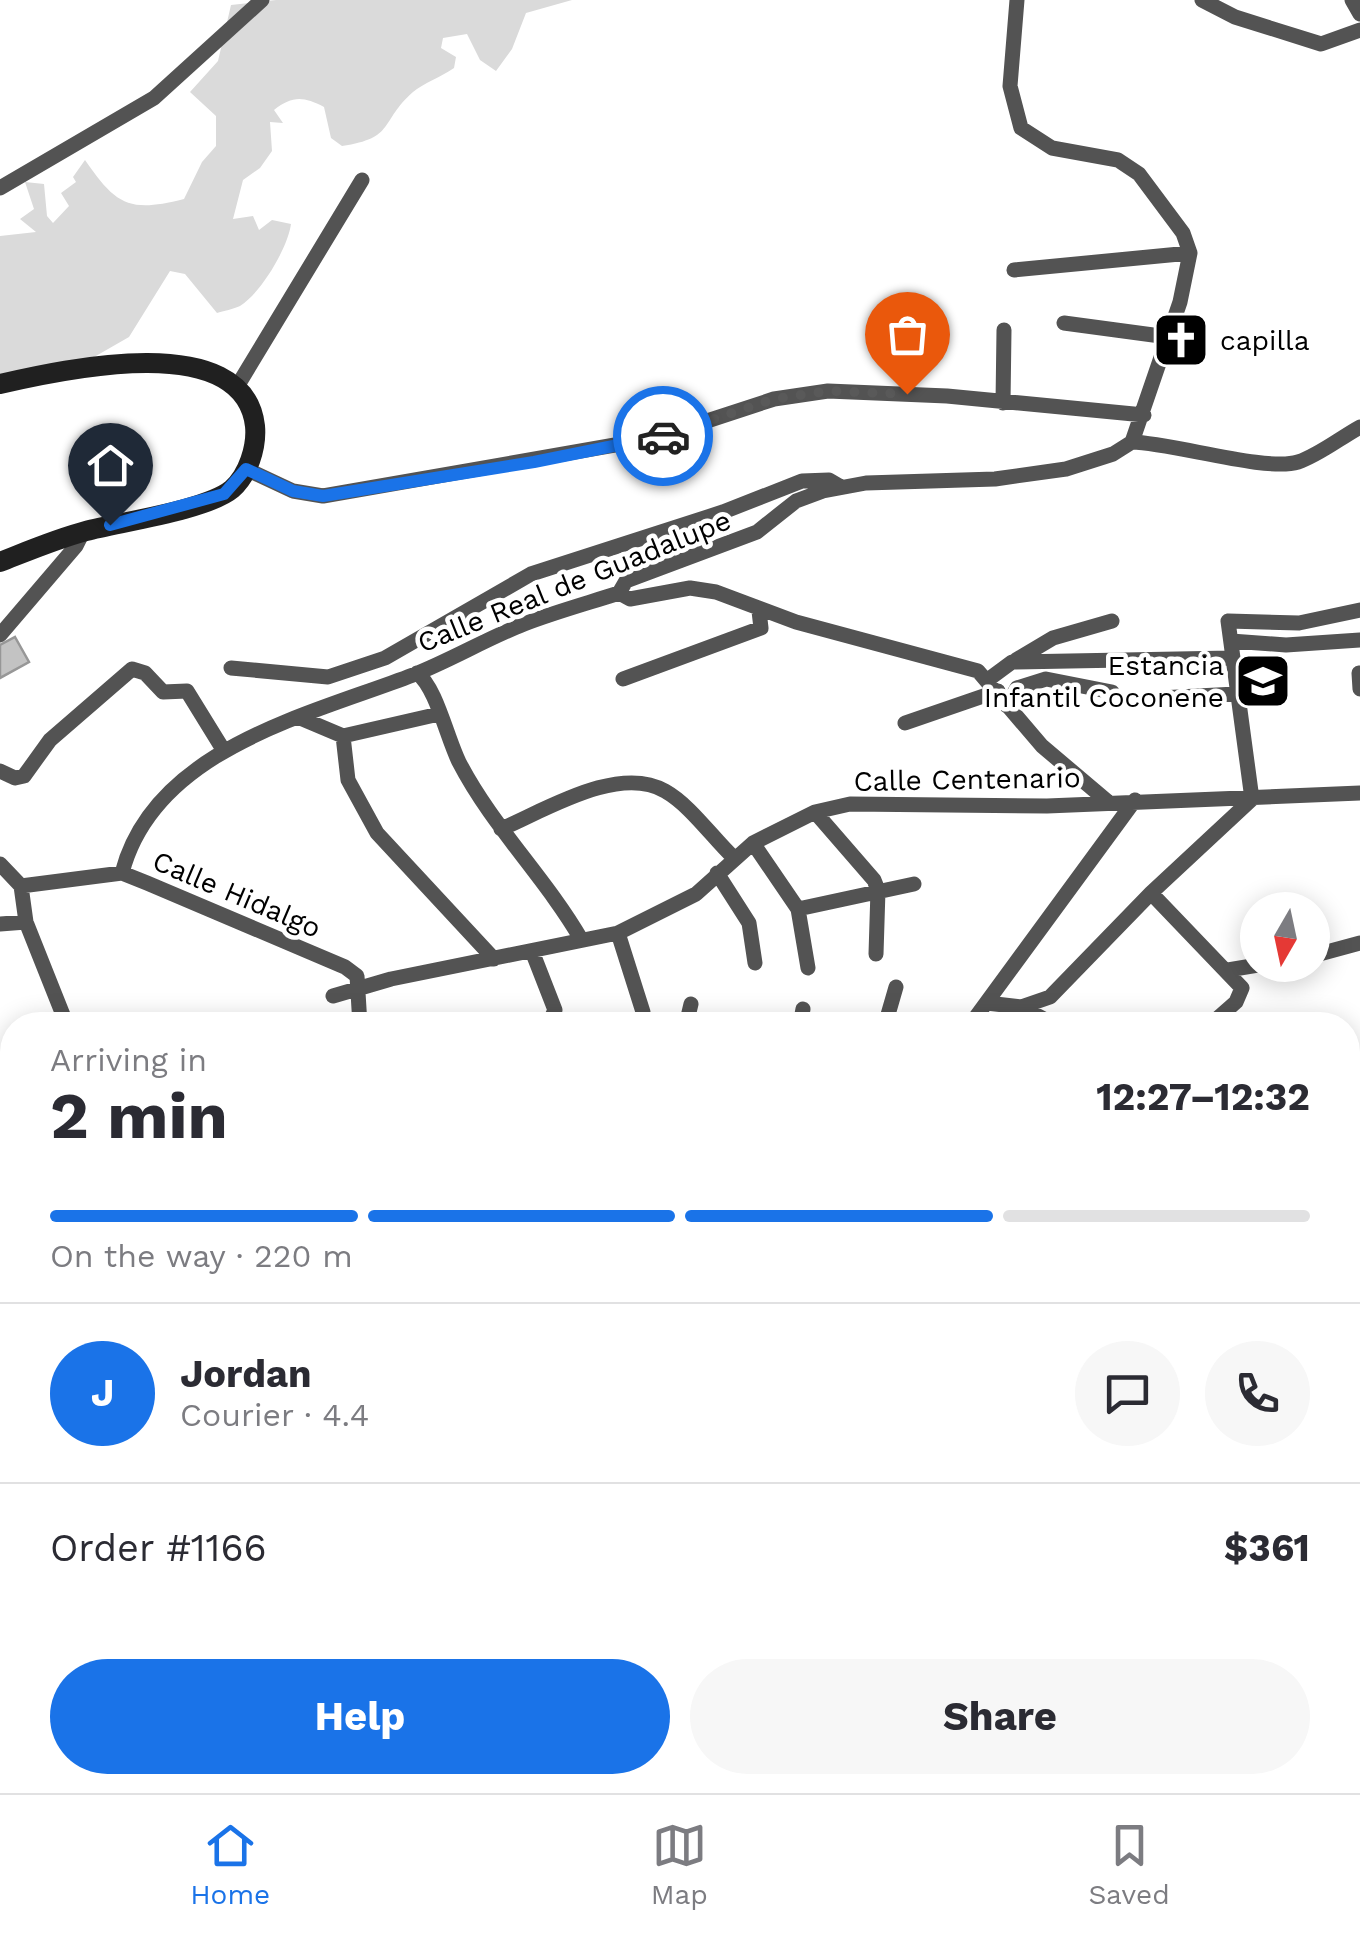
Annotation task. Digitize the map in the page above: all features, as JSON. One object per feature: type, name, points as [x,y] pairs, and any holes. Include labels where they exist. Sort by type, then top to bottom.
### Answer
[{"type":"street","points":[[0,188],[154,98],[262,0]]},
{"type":"street","points":[[1018,0],[1010,86],[1014,111],[1034,138],[1052,148],[1118,160],[1139,174],[1183,233],[1190,253],[1168,337],[1132,442],[1164,443],[1278,465],[1298,462],[1360,427]]},
{"type":"street","points":[[1202,0],[1235,17],[1321,44],[1360,30]]},
{"type":"street","points":[[1352,0],[1360,14]]},
{"type":"street","points":[[238,385],[362,180]]},
{"type":"street","points":[[1014,270],[1190,253]]},
{"type":"street","points":[[1064,323],[1168,337]]},
{"type":"street","points":[[1003,403],[1004,330]]},
{"type":"street","points":[[0,384],[80,370],[188,362],[238,385],[250,404],[255,428],[255,448],[246,469],[224,494],[83,532],[0,562]]},
{"type":"street","points":[[246,469],[293,491],[323,496],[654,438],[774,399],[828,391],[1144,415]]},
{"type":"street","name":"Calle Real de Guadalupe","points":[[122,874],[128,851],[154,808],[224,750],[298,717],[416,673],[523,624],[619,593],[626,581],[732,544],[757,532],[796,501],[840,487],[1053,472],[1114,454],[1132,442]]},
{"type":"street","points":[[232,668],[328,677],[386,658],[531,574],[723,512],[802,481],[829,480],[840,487]]},
{"type":"street","points":[[0,635],[76,546],[83,532]]},
{"type":"street","points":[[619,593],[630,599],[690,588],[716,592],[759,611],[960,665],[998,692],[1042,746],[1107,801]]},
{"type":"street","points":[[988,1003],[1022,1006],[1050,998],[1068,984],[1151,893],[1252,799],[1228,621],[1299,623],[1360,610]]},
{"type":"street","points":[[624,679],[761,628],[759,611]]},
{"type":"street","points":[[998,692],[1012,662],[1053,638],[1112,621]]},
{"type":"street","points":[[1012,662],[1360,640]]},
{"type":"street","points":[[0,772],[20,778],[50,740],[128,672],[141,670],[164,692],[187,691],[224,750]]},
{"type":"street","points":[[416,673],[430,686],[476,795],[558,900],[581,940]]},
{"type":"street","points":[[1359,673],[1360,689]]},
{"type":"street","points":[[905,723],[1046,679],[1112,692]]},
{"type":"street","points":[[1158,698],[1236,694]]},
{"type":"street","points":[[298,717],[343,736],[439,714]]},
{"type":"street","points":[[343,736],[348,780],[378,833],[494,958]]},
{"type":"street","points":[[500,829],[605,788],[647,784],[667,792],[733,857]]},
{"type":"street","name":"Calle Centenario","points":[[332,996],[618,933],[696,894],[753,842],[815,812],[850,804],[1047,806],[1360,793]]},
{"type":"street","points":[[981,1012],[1135,800]]},
{"type":"street","points":[[815,812],[878,890],[876,954]]},
{"type":"street","points":[[753,842],[798,910],[808,968]]},
{"type":"street","points":[[0,864],[21,886],[26,922],[62,1012]]},
{"type":"street","points":[[716,873],[748,923],[755,963]]},
{"type":"street","name":"Calle Hidalgo","points":[[21,886],[122,874],[345,966],[357,976],[360,989]]},
{"type":"street","points":[[798,910],[914,884]]},
{"type":"street","points":[[1151,893],[1228,970],[1242,992],[1223,1012]]},
{"type":"street","points":[[0,924],[26,922]]},
{"type":"street","points":[[618,933],[643,1012]]},
{"type":"street","points":[[1330,952],[1360,944]]},
{"type":"street","points":[[532,951],[554,1012]]},
{"type":"street","points":[[1228,970],[1240,968]]},
{"type":"street","points":[[889,1012],[896,988]]},
{"type":"street","points":[[360,989],[360,1012]]},
{"type":"street","points":[[690,1012],[692,1004]]},
{"type":"street","points":[[1022,1006],[1032,1012]]},
{"type":"shaded area","points":[[276,0],[572,0],[526,13],[512,49],[496,71],[480,60],[467,34],[443,38],[441,48],[456,57],[454,68],[413,92],[379,133],[359,143],[342,146],[331,138],[324,107],[310,101],[292,100],[274,110],[283,123],[270,122],[272,151],[260,168],[243,180],[233,219],[253,216],[259,230],[272,220],[291,224],[273,268],[257,291],[240,306],[217,313],[185,274],[170,271],[129,337],[68,372],[0,377],[0,236],[36,232],[20,219],[34,209],[25,182],[44,184],[47,216],[53,223],[69,206],[61,193],[76,182],[73,177],[85,160],[106,187],[126,202],[150,205],[184,199],[202,162],[216,146],[216,116],[190,92],[218,61],[231,5]]},
{"type":"building","points":[[15,637],[29,662],[0,678],[0,645]]},
{"type":"way so far","points":[[663,436],[774,399],[828,391],[907,394]]},
{"type":"place","name":"capilla","points":[[1181,340]]},
{"type":"place","name":"Estancia Infantil Coconene","points":[[1263,681]]},
{"type":"route","points":[[110,525],[224,494],[236,486],[246,469],[293,491],[323,496],[534,462],[663,436]]}]
